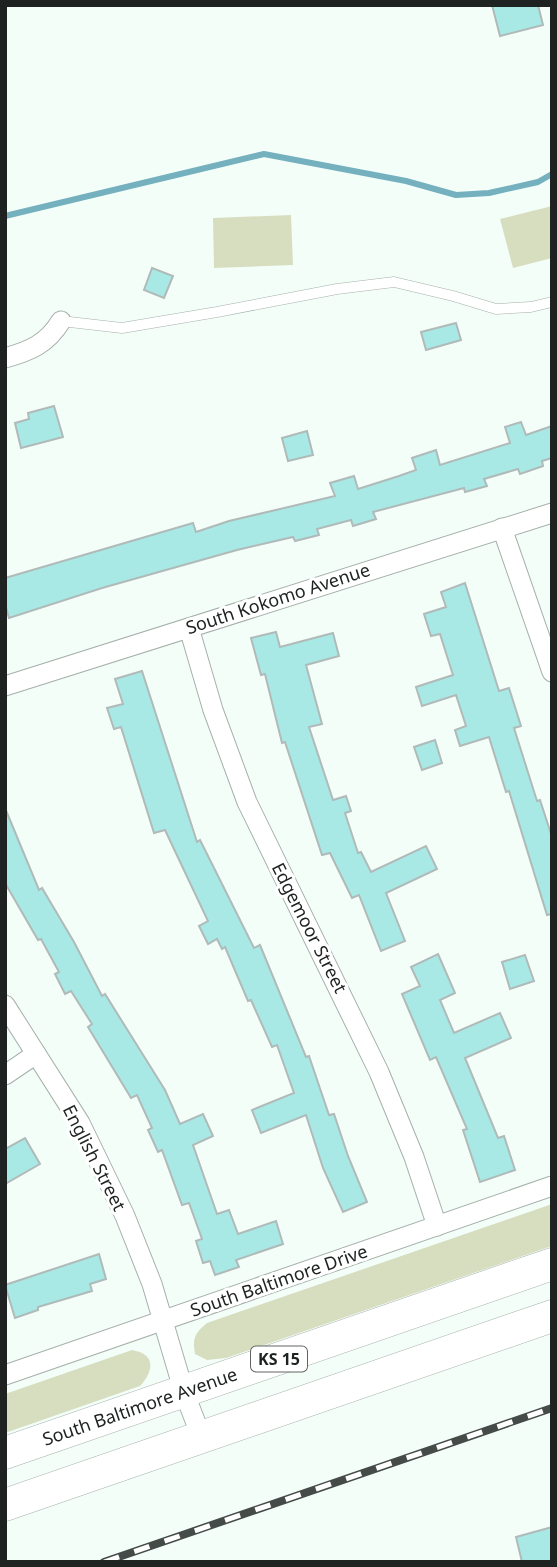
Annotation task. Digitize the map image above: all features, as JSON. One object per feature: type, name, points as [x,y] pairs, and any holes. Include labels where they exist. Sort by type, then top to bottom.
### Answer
[{"type":"main road","name":"South Baltimore Avenue","points":[[5,1453],[552,1264]]},
{"type":"main road","points":[[5,1505],[552,1316]]},
{"type":"street","points":[[5,358],[38,346],[55,331],[61,321]]},
{"type":"street","name":"South Kokomo Avenue","points":[[5,686],[552,513]]},
{"type":"street","points":[[502,528],[552,672]]},
{"type":"street","name":"Edgemoor Street","points":[[189,628],[213,710],[247,802],[374,1061],[414,1157],[437,1226]]},
{"type":"street","name":"English Street","points":[[5,1004],[80,1124],[105,1172],[152,1284],[184,1392],[201,1436]]},
{"type":"street","points":[[5,1075],[36,1054]]},
{"type":"street","name":"South Baltimore Drive","points":[[5,1375],[552,1186]]},
{"type":"lane","points":[[61,321],[122,328],[337,289],[394,282],[453,296],[496,310],[552,302]]},
{"type":"green space","points":[[552,206],[552,258],[513,268],[500,219]]},
{"type":"green space","points":[[291,215],[293,265],[214,268],[213,218]]},
{"type":"green space","points":[[552,1204],[552,1246],[226,1358],[207,1360],[195,1354],[195,1336],[207,1323]]},
{"type":"green space","points":[[132,1350],[149,1359],[148,1375],[140,1386],[5,1433],[5,1394]]},
{"type":"building","points":[[492,5],[538,5],[543,25],[500,36]]},
{"type":"building","points":[[152,268],[173,276],[164,298],[144,290]]},
{"type":"building","points":[[456,323],[461,340],[426,350],[421,332]]},
{"type":"building","points":[[54,406],[63,437],[21,448],[15,423],[29,419],[28,413]]},
{"type":"building","points":[[521,422],[526,435],[552,426],[552,458],[542,461],[543,466],[520,474],[518,469],[484,479],[487,486],[465,492],[464,488],[373,512],[376,519],[353,526],[351,520],[317,529],[319,535],[295,541],[293,537],[237,550],[102,588],[9,618],[5,604],[5,578],[193,523],[196,532],[229,521],[335,496],[330,483],[354,476],[358,489],[416,470],[412,458],[436,450],[440,465],[510,443],[505,427]]},
{"type":"building","points":[[307,431],[313,455],[288,461],[282,438]]},
{"type":"building","points":[[465,583],[499,691],[509,688],[521,726],[514,728],[537,801],[540,800],[552,837],[552,914],[547,915],[509,791],[506,792],[489,737],[460,746],[455,730],[466,726],[456,695],[422,706],[416,687],[453,675],[440,634],[431,636],[424,614],[446,607],[441,592]]},
{"type":"building","points":[[276,632],[280,647],[333,633],[339,656],[306,665],[322,724],[309,727],[333,800],[346,796],[351,811],[345,813],[358,853],[361,852],[371,872],[426,846],[437,869],[386,893],[405,941],[381,951],[359,895],[352,898],[330,853],[322,855],[285,742],[282,743],[265,674],[261,675],[251,638]]},
{"type":"building","points":[[142,671],[197,842],[200,840],[254,948],[260,945],[306,1057],[309,1056],[329,1115],[334,1114],[367,1202],[343,1212],[323,1168],[306,1115],[261,1133],[252,1110],[294,1093],[277,1045],[272,1047],[251,1000],[248,1001],[225,947],[222,949],[217,939],[208,944],[199,926],[208,921],[165,830],[154,833],[121,727],[114,729],[107,708],[123,704],[115,679]]},
{"type":"building","points":[[435,740],[442,763],[422,770],[414,747]]},
{"type":"building","points":[[5,808],[39,890],[42,888],[102,996],[105,994],[165,1090],[180,1124],[203,1114],[213,1136],[193,1145],[217,1214],[229,1210],[238,1234],[276,1221],[283,1244],[236,1260],[239,1267],[215,1275],[210,1261],[203,1263],[196,1241],[202,1239],[189,1203],[182,1205],[162,1150],[158,1152],[148,1130],[152,1128],[137,1095],[131,1098],[88,1027],[92,1024],[71,991],[65,994],[55,974],[59,972],[5,883]]},
{"type":"building","points":[[438,954],[455,993],[440,1000],[454,1033],[500,1013],[511,1038],[465,1058],[498,1138],[504,1136],[515,1170],[480,1182],[463,1130],[467,1129],[436,1057],[430,1060],[402,994],[420,986],[411,967]]},
{"type":"building","points":[[525,955],[534,981],[510,989],[502,962]]},
{"type":"building","points":[[25,1138],[40,1164],[5,1184],[5,1149]]},
{"type":"building","points":[[99,1254],[106,1279],[90,1284],[92,1291],[38,1307],[38,1310],[15,1318],[5,1285]]},
{"type":"building","points":[[552,1527],[552,1562],[522,1562],[516,1537]]},
{"type":"waterway","points":[[5,216],[264,154],[406,181],[456,195],[489,193],[538,182],[552,174]]},
{"type":"railway","points":[[104,1562],[552,1408]]}]
